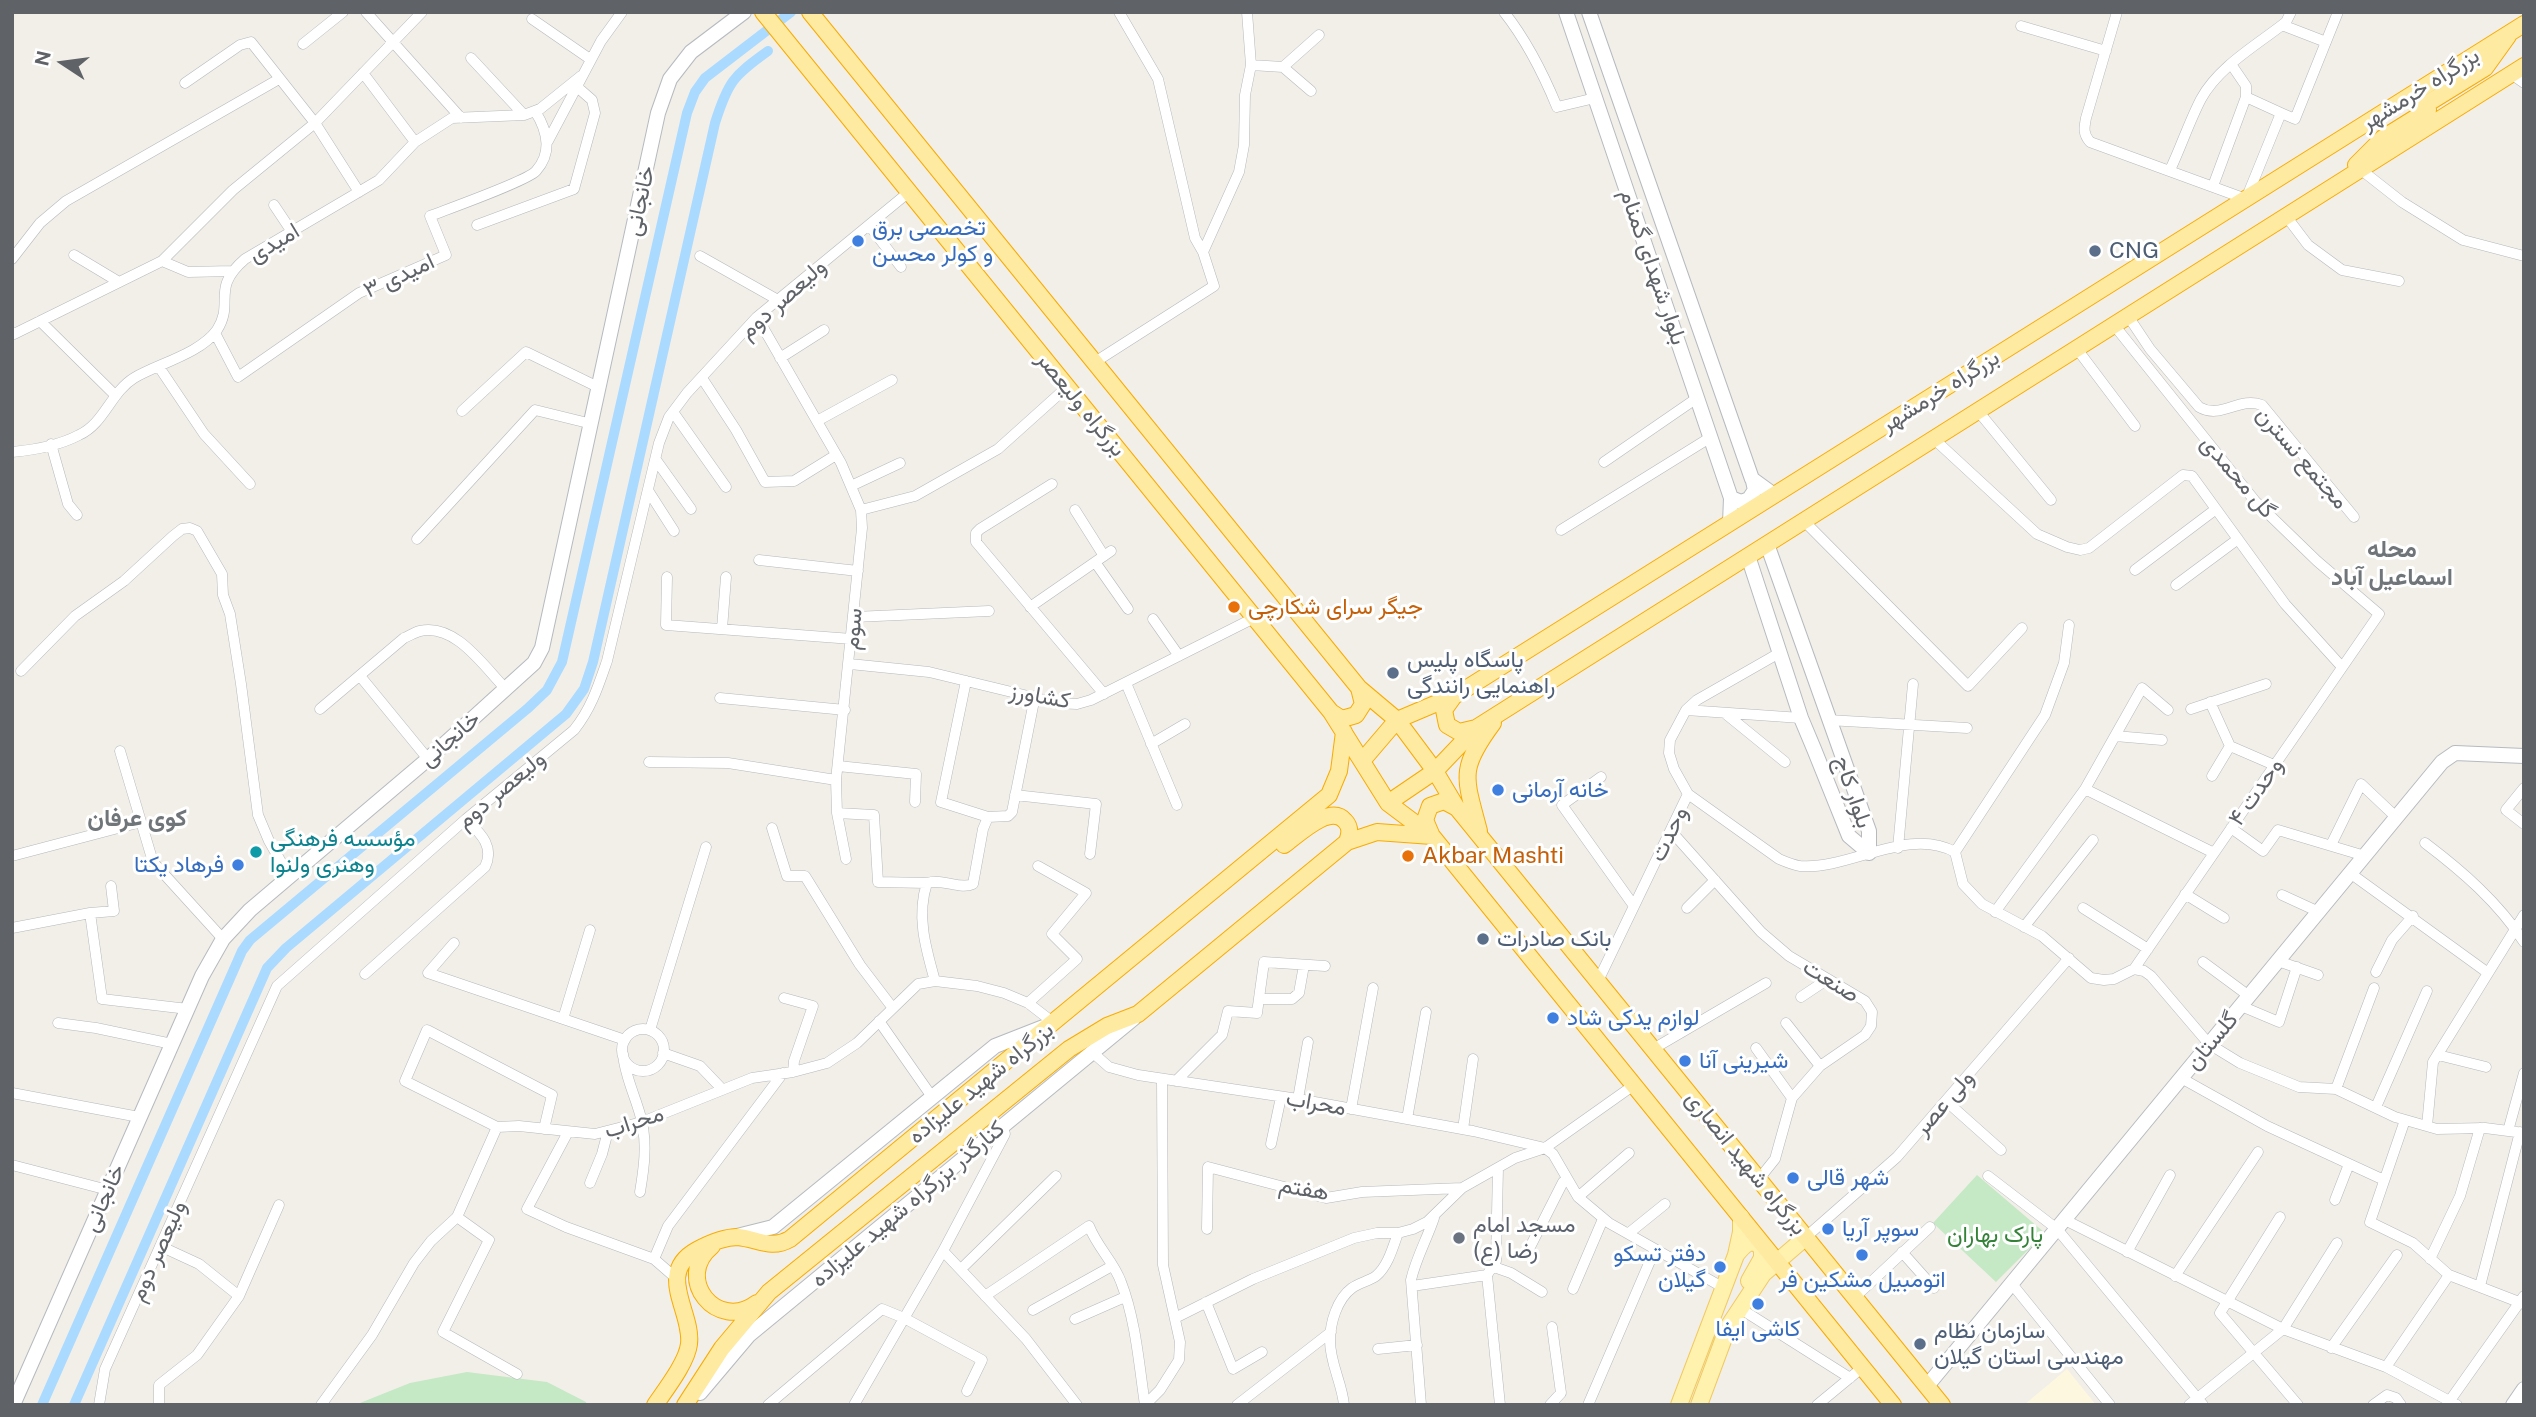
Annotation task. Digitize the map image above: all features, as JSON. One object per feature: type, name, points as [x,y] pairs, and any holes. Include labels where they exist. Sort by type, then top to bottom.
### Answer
[{"type":"highway","name":"بزرگراه ولیعصر","points":[[763,12],[1331,712],[1388,803]]},
{"type":"highway","name":"بزرگراه ولیعصر","points":[[810,12],[1359,688],[1397,720]]},
{"type":"highway","name":"بزرگراه خرمشهر","points":[[1388,803],[1436,771],[1476,728],[2360,169],[2518,28]]},
{"type":"highway","name":"بزرگراه خرمشهر","points":[[1362,761],[1397,720],[1456,695],[2246,199],[2427,107],[2519,74]]},
{"type":"highway","points":[[2340,182],[2383,138],[2427,107]]},
{"type":"highway","points":[[1331,712],[1345,719],[1356,715],[1363,701],[1359,688]]},
{"type":"highway","points":[[1456,695],[1444,710],[1447,725],[1460,732],[1476,728]]},
{"type":"highway","points":[[1481,837],[1468,789],[1468,769],[1474,750],[1501,713]]},
{"type":"highway","name":"بزرگراه شهید انصاری","points":[[1397,720],[1436,771],[1457,808],[1942,1405]]},
{"type":"highway","name":"بزرگراه شهید علیزاده","points":[[723,1240],[743,1238],[772,1245],[789,1240],[1329,795],[1339,771],[1344,732]]},
{"type":"highway","points":[[1432,836],[1425,820],[1430,806],[1444,801],[1457,808]]},
{"type":"highway","name":"بزرگراه شهید انصاری","points":[[1388,803],[1432,836],[1894,1405]]},
{"type":"highway","points":[[1252,860],[1272,854],[1328,815],[1337,815],[1346,822],[1350,830],[1347,842]]},
{"type":"highway","name":"بزرگراه شهید علیزاده","points":[[687,1405],[722,1348],[769,1293],[1069,1049],[1107,1026],[1138,1014],[1347,842],[1377,832],[1432,836]]},
{"type":"highway","points":[[723,1240],[704,1254],[697,1270],[699,1288],[709,1303],[725,1311],[737,1312],[751,1307],[769,1293]]},
{"type":"highway","points":[[655,1405],[687,1352],[689,1343],[689,1331],[677,1290],[681,1267],[690,1255],[723,1240]]},
{"type":"main road","name":"خانجانی","points":[[13,1405],[202,976],[223,939],[250,909],[506,689],[534,663],[542,648],[658,113],[670,79],[691,52],[744,12]]},
{"type":"main road","name":"بلوار شهدای گمنام","points":[[1566,12],[1731,498],[1730,523]]},
{"type":"main road","name":"بلوار شهدای گمنام","points":[[1589,12],[1753,481]]},
{"type":"main road","points":[[1595,98],[1616,91]]},
{"type":"main road","points":[[1753,481],[1773,495]]},
{"type":"main road","points":[[1731,498],[1741,502],[1749,499],[1755,490],[1753,481]]},
{"type":"main road","name":"بلوار کاج","points":[[1767,544],[1869,831],[1869,853]]},
{"type":"main road","name":"بلوار کاج","points":[[1748,556],[1801,718],[1849,836],[1869,853]]},
{"type":"main road","points":[[1757,584],[1760,577],[1768,573],[1778,578]]},
{"type":"main road","name":"گلستان","points":[[1927,1386],[2442,762],[2455,752],[2524,756]]},
{"type":"main road","name":"کنارگذر بزرگراه شهید علیزاده","points":[[687,1405],[749,1335],[1138,1014]]},
{"type":"main road","points":[[1679,1405],[1736,1255],[1741,1217]]},
{"type":"main road","points":[[1728,1328],[1763,1274],[1806,1237]]},
{"type":"main road","points":[[1699,1405],[1737,1302],[1758,1267],[1763,1252],[1758,1244],[1751,1242],[1744,1245],[1736,1255]]},
{"type":"main road","points":[[2513,1405],[2524,1390]]},
{"type":"street","points":[[303,44],[343,12]]},
{"type":"street","points":[[366,12],[461,118]]},
{"type":"street","points":[[12,332],[14,334],[162,261],[233,190],[315,123],[422,12]]},
{"type":"street","name":"امیدی ۳","points":[[215,333],[238,377],[359,293],[446,255],[430,216],[534,174],[545,154],[547,141],[578,81],[622,12]]},
{"type":"street","points":[[1095,362],[1214,286],[1203,252],[1195,238],[1158,79],[1119,12]]},
{"type":"street","points":[[1203,252],[1239,172],[1244,145],[1245,95],[1251,65],[1247,12]]},
{"type":"street","points":[[1504,12],[1520,32],[1558,107],[1595,98]]},
{"type":"street","points":[[2117,12],[2086,118],[2084,130],[2090,142],[2246,199],[2281,113]]},
{"type":"street","points":[[2170,170],[2202,98],[2217,78],[2282,25],[2291,12]]},
{"type":"street","points":[[2246,97],[2295,119],[2338,12]]},
{"type":"street","points":[[532,19],[590,59]]},
{"type":"street","points":[[2282,25],[2326,42]]},
{"type":"street","points":[[2021,26],[2106,51]]},
{"type":"street","points":[[1283,67],[1319,35]]},
{"type":"street","points":[[185,83],[240,45],[251,42],[315,123],[359,192]]},
{"type":"street","points":[[471,58],[524,115]]},
{"type":"street","points":[[2213,186],[2246,97],[2246,86],[2231,64]]},
{"type":"street","points":[[1251,65],[1283,67],[1311,91]]},
{"type":"street","points":[[363,74],[415,142]]},
{"type":"street","points":[[12,259],[40,223],[65,201],[279,79]]},
{"type":"street","points":[[477,225],[573,189],[595,113],[592,100],[578,81]]},
{"type":"street","name":"امیدی","points":[[215,333],[224,317],[226,280],[245,259],[379,180],[415,142],[452,118],[524,115],[535,111],[578,81]]},
{"type":"street","points":[[535,111],[544,124],[547,141]]},
{"type":"street","points":[[2360,169],[2402,202],[2463,240],[2524,256]]},
{"type":"street","name":"ولیعصر دوم","points":[[99,1405],[105,1369],[277,986],[466,819],[574,730],[586,715],[596,696],[607,661],[660,443],[673,412],[757,317],[909,192]]},
{"type":"street","points":[[275,205],[292,232]]},
{"type":"street","points":[[2286,216],[2308,244],[2342,270],[2399,281]]},
{"type":"street","points":[[869,225],[901,267]]},
{"type":"street","points":[[74,255],[119,282]]},
{"type":"street","points":[[700,257],[778,300]]},
{"type":"street","points":[[162,261],[188,272],[232,271]]},
{"type":"street","name":"مجتمع نسترن","points":[[2128,316],[2150,349],[2199,407],[2208,412],[2217,412],[2246,402],[2262,405],[2354,517]]},
{"type":"street","name":"سوم","points":[[757,317],[836,455],[861,510],[862,528],[850,664],[836,780],[837,813],[846,859]]},
{"type":"street","points":[[40,321],[115,395]]},
{"type":"street","name":"گل محمدی","points":[[2114,325],[2255,501],[2317,561],[2379,614]]},
{"type":"street","points":[[780,358],[824,330]]},
{"type":"street","points":[[12,452],[29,451],[79,436],[91,428],[115,395],[133,378],[182,357],[215,333]]},
{"type":"street","points":[[2077,349],[2134,426]]},
{"type":"street","points":[[462,411],[526,352],[600,388]]},
{"type":"street","points":[[159,367],[204,434],[250,484]]},
{"type":"street","points":[[702,378],[736,430],[765,482],[794,481],[836,455]]},
{"type":"street","points":[[817,421],[892,380]]},
{"type":"street","points":[[861,510],[915,496],[998,449],[1067,387]]},
{"type":"street","points":[[1604,461],[1697,398]]},
{"type":"street","points":[[417,539],[535,410],[592,424]]},
{"type":"street","points":[[1978,411],[2051,500]]},
{"type":"street","points":[[673,412],[726,487]]},
{"type":"street","points":[[1561,530],[1711,437]]},
{"type":"street","points":[[1934,439],[2037,534],[2080,550],[2089,548],[2183,475],[2192,476],[2285,604],[2342,667]]},
{"type":"street","points":[[51,444],[68,504],[77,515]]},
{"type":"street","points":[[656,460],[691,509]]},
{"type":"street","points":[[851,486],[900,463]]},
{"type":"street","points":[[1052,484],[980,528],[976,533],[976,542],[1104,694]]},
{"type":"street","points":[[649,492],[674,531]]},
{"type":"street","points":[[2135,570],[2216,509]]},
{"type":"street","points":[[1075,510],[1103,556],[1128,609]]},
{"type":"street","points":[[1804,521],[1968,686],[2022,628]]},
{"type":"street","points":[[21,671],[75,616],[124,581],[173,536],[182,529],[197,531],[222,574],[223,595],[230,614],[241,684],[258,815],[289,876]]},
{"type":"street","points":[[2176,585],[2238,539]]},
{"type":"street","points":[[1030,607],[1103,556]]},
{"type":"street","points":[[759,560],[858,571]]},
{"type":"street","points":[[667,577],[666,625],[852,639]]},
{"type":"street","points":[[722,629],[726,577]]},
{"type":"street","points":[[854,617],[989,611]]},
{"type":"street","name":"وحدت ۴","points":[[2134,969],[2379,614]]},
{"type":"street","name":"کشاورز","points":[[850,664],[929,672],[1057,703],[1077,704],[1104,694],[1254,618]]},
{"type":"street","points":[[1153,619],[1179,656]]},
{"type":"street","points":[[1955,852],[2045,715],[2064,663],[2069,625]]},
{"type":"street","points":[[320,709],[404,638],[420,631],[449,635],[462,643],[506,689]]},
{"type":"street","name":"وحدت","points":[[1598,981],[1688,794],[1668,753],[1674,732],[1686,710],[1697,700],[1781,652]]},
{"type":"street","points":[[360,676],[428,758]]},
{"type":"street","points":[[966,681],[941,802],[988,817],[1008,817],[1035,696]]},
{"type":"street","points":[[1126,683],[1177,805]]},
{"type":"street","points":[[1898,848],[1913,684]]},
{"type":"street","points":[[2192,709],[2266,684]]},
{"type":"street","points":[[1994,912],[2085,789],[2142,688],[2168,710]]},
{"type":"street","points":[[720,698],[845,710]]},
{"type":"street","points":[[2210,702],[2230,746],[2274,765]]},
{"type":"street","points":[[1686,710],[1801,718]]},
{"type":"street","points":[[1725,714],[1786,762]]},
{"type":"street","points":[[1828,720],[1967,728]]},
{"type":"street","points":[[1152,744],[1185,724]]},
{"type":"street","points":[[2115,736],[2162,740]]},
{"type":"street","points":[[2212,776],[2230,746]]},
{"type":"street","points":[[120,751],[153,862],[223,939]]},
{"type":"street","points":[[649,762],[728,763],[836,780]]},
{"type":"street","points":[[838,766],[916,774],[915,802]]},
{"type":"street","points":[[1601,777],[1562,805],[1634,906]]},
{"type":"street","points":[[2331,845],[2361,784],[2397,818]]},
{"type":"street","points":[[2524,788],[2505,810],[2524,824]]},
{"type":"street","points":[[2085,789],[2214,853]]},
{"type":"street","points":[[1688,794],[1779,859],[1796,866],[1815,866],[1921,843],[1942,845],[1955,852],[1964,884],[1982,904],[2042,936],[2091,978],[2114,979],[2134,969],[2144,971],[2210,1044],[2240,1063],[2299,1087],[2336,1089],[2405,1120],[2437,1129],[2480,1128],[2522,1133],[2480,1286]]},
{"type":"street","points":[[1015,795],[1096,804],[1090,854]]},
{"type":"street","points":[[837,813],[874,815],[878,882],[927,883],[939,880],[968,886],[974,884],[983,829],[988,817]]},
{"type":"street","points":[[365,974],[485,867],[489,857],[484,838],[466,819]]},
{"type":"street","points":[[12,856],[141,822]]},
{"type":"street","points":[[772,828],[788,876],[805,876],[860,965],[892,1007]]},
{"type":"street","points":[[2231,828],[2263,851],[2278,830],[2365,856]]},
{"type":"street","name":"صنعت","points":[[1671,831],[1761,932],[1789,956],[1865,1000],[1871,1012],[1871,1026],[1865,1035],[1820,1066],[1792,1098],[1775,1159],[1759,1179]]},
{"type":"street","points":[[2024,927],[2093,840]]},
{"type":"street","points":[[2425,843],[2466,874],[2515,928],[2524,942]]},
{"type":"street","points":[[650,1030],[705,847]]},
{"type":"street","points":[[1028,1003],[1077,959],[1052,934],[1086,893],[1038,866]]},
{"type":"street","points":[[2350,873],[2488,972]]},
{"type":"street","points":[[1687,908],[1715,880]]},
{"type":"street","points":[[927,883],[922,910],[924,942],[935,981],[977,986],[1004,993],[1028,1003],[1054,1023]]},
{"type":"street","points":[[12,928],[114,911],[111,886]]},
{"type":"street","points":[[2185,894],[2224,918]]},
{"type":"street","points":[[2282,895],[2319,912]]},
{"type":"street","points":[[2083,908],[2148,949]]},
{"type":"street","points":[[90,913],[102,999],[188,1009]]},
{"type":"street","points":[[2427,1126],[2433,1062],[2524,915]]},
{"type":"street","points":[[2376,972],[2392,940],[2412,917]]},
{"type":"street","points":[[562,1019],[590,930]]},
{"type":"street","points":[[454,943],[428,973],[625,1040]]},
{"type":"street","name":"ولی عصر","points":[[1806,1237],[1898,1157],[2069,958]]},
{"type":"street","points":[[2278,961],[2318,975]]},
{"type":"street","points":[[1176,1081],[1222,1035],[1228,1011],[1257,1013],[1264,962],[1325,966]]},
{"type":"street","points":[[2203,962],[2245,1001],[2278,1022],[2297,967]]},
{"type":"street","points":[[1259,999],[1292,999],[1299,993],[1304,965]]},
{"type":"street","points":[[1801,997],[1828,979]]},
{"type":"street","name":"محراب","points":[[498,1127],[508,1125],[595,1134],[642,1122],[752,1077],[827,1063],[857,1043],[918,984],[935,981]]},
{"type":"street","points":[[1653,1049],[1766,983]]},
{"type":"street","points":[[1350,1109],[1373,988]]},
{"type":"street","points":[[2336,1089],[2374,988]]},
{"type":"street","points":[[2376,1107],[2427,991]]},
{"type":"street","points":[[654,1259],[668,1226],[794,1061],[813,1006],[784,998]]},
{"type":"street","points":[[1407,1119],[1426,1012]]},
{"type":"street","points":[[878,1021],[930,1094]]},
{"type":"street","points":[[58,1023],[172,1044]]},
{"type":"street","points":[[1786,1023],[1820,1066]]},
{"type":"street","points":[[321,1405],[372,1335],[430,1241],[457,1217],[498,1127],[405,1081],[427,1030],[552,1095],[544,1129]]},
{"type":"street","points":[[622,1054],[630,1066],[643,1071],[659,1064],[663,1053],[661,1039],[650,1030],[638,1030],[625,1040],[622,1054],[624,1070],[642,1122],[646,1155],[640,1192]]},
{"type":"street","points":[[1298,1099],[1308,1042]]},
{"type":"street","points":[[1756,1048],[1792,1098]]},
{"type":"street","name":"محراب","points":[[1092,1052],[1110,1067],[1138,1075],[1298,1099],[1463,1129],[1545,1148]]},
{"type":"street","points":[[663,1053],[700,1066],[722,1088]]},
{"type":"street","points":[[2438,1055],[2486,1067]]},
{"type":"street","points":[[1463,1129],[1473,1059]]},
{"type":"street","points":[[2508,1131],[2524,1073]]},
{"type":"street","points":[[2181,1078],[2267,1126],[2384,1180]]},
{"type":"street","points":[[1145,1405],[1177,1367],[1180,1342],[1163,1265],[1162,1079]]},
{"type":"street","points":[[1175,1318],[1253,1279],[1354,1238],[1377,1233],[1398,1233],[1427,1222],[1462,1188],[1515,1158],[1545,1148],[1634,1085]]},
{"type":"street","points":[[12,1093],[139,1117]]},
{"type":"street","points":[[1272,1144],[1281,1097]]},
{"type":"street","points":[[1946,1101],[2001,1150]]},
{"type":"street","points":[[1988,1177],[2061,1224],[2127,1252],[2283,1329],[2386,1367],[2454,1402],[2522,1300],[2449,1275],[2413,1243],[2370,1222],[2405,1120]]},
{"type":"street","points":[[854,1405],[943,1251],[1005,1134],[1002,1126]]},
{"type":"street","points":[[2430,1259],[2460,1196],[2480,1128]]},
{"type":"street","points":[[590,1183],[608,1131]]},
{"type":"street","points":[[568,1132],[527,1209],[566,1227],[654,1259],[677,1279]]},
{"type":"street","points":[[1545,1148],[1547,1156],[1574,1200],[1653,1254],[1723,1290]]},
{"type":"street","points":[[1545,1148],[1553,1154],[1578,1197],[1602,1221],[1629,1233],[1723,1290]]},
{"type":"street","points":[[2175,1276],[2258,1152]]},
{"type":"street","points":[[1578,1197],[1629,1153]]},
{"type":"street","points":[[12,1164],[108,1190]]},
{"type":"street","points":[[2335,1200],[2349,1164]]},
{"type":"street","name":"هفتم","points":[[1207,1229],[1208,1167],[1326,1198],[1362,1192],[1462,1188]]},
{"type":"street","points":[[1498,1168],[1496,1261],[1490,1271],[1500,1405]]},
{"type":"street","points":[[2127,1252],[2170,1175]]},
{"type":"street","points":[[961,1269],[1056,1176]]},
{"type":"street","points":[[1528,1251],[1563,1182]]},
{"type":"street","points":[[1629,1233],[1665,1203]]},
{"type":"street","points":[[159,1405],[159,1385],[197,1354],[239,1296],[279,1205]]},
{"type":"street","points":[[1421,1405],[1412,1286],[1416,1260],[1425,1244],[1435,1214]]},
{"type":"street","points":[[457,1217],[489,1240],[443,1332],[517,1374]]},
{"type":"street","points":[[2280,1217],[2220,1313],[2298,1405]]},
{"type":"street","points":[[1573,1289],[1602,1221]]},
{"type":"street","points":[[2061,1224],[2196,1403],[2283,1329],[2337,1242]]},
{"type":"street","points":[[985,1296],[1089,1226],[1096,1244],[1121,1282],[1136,1342],[1145,1405]]},
{"type":"street","points":[[1855,1297],[1930,1227]]},
{"type":"street","points":[[1343,1405],[1342,1391],[1331,1358],[1331,1332],[1339,1303],[1350,1289],[1375,1277],[1382,1269],[1398,1233]]},
{"type":"street","points":[[160,1247],[199,1264],[239,1296]]},
{"type":"street","points":[[943,1251],[1026,1339],[1077,1405]]},
{"type":"street","points":[[1902,1252],[1934,1288]]},
{"type":"street","points":[[1588,1405],[1653,1254]]},
{"type":"street","points":[[2331,1348],[2398,1255]]},
{"type":"street","points":[[1032,1310],[1112,1266]]},
{"type":"street","points":[[1412,1286],[1490,1271],[1511,1273],[1542,1292]]},
{"type":"street","points":[[2386,1367],[2449,1275]]},
{"type":"street","points":[[2012,1284],[2110,1405]]},
{"type":"street","points":[[1075,1319],[1125,1297]]},
{"type":"street","points":[[1206,1303],[1233,1369],[1262,1352]]},
{"type":"street","points":[[768,1405],[882,1309],[982,1360],[967,1391]]},
{"type":"street","points":[[1741,1309],[1850,1378]]},
{"type":"street","points":[[1550,1405],[1561,1393],[1552,1327]]},
{"type":"street","points":[[1237,1405],[1331,1332]]},
{"type":"street","points":[[1378,1349],[1417,1345]]},
{"type":"street","points":[[1817,1405],[1863,1367]]},
{"type":"street","points":[[2373,1405],[2382,1398],[2391,1396],[2401,1405]]},
{"type":"shaded area","points":[[2067,1369],[2096,1405],[2024,1405]]},
{"type":"green space","name":"پارک بهاران","points":[[1977,1175],[2045,1233],[1996,1282],[1933,1223]]},
{"type":"green space","points":[[467,1372],[547,1382],[586,1402],[587,1405],[355,1405],[410,1383]]},
{"type":"waterway","points":[[42,1405],[242,951],[250,940],[547,690],[562,662],[687,113],[695,92],[705,78],[791,12]]},
{"type":"waterway","points":[[74,1405],[267,968],[286,948],[566,714],[584,689],[593,662],[715,123],[733,81],[768,51]]},
{"type":"place","name":"تخصصی برق و کولر محسن","points":[[858,241]]},
{"type":"place","name":"CNG","points":[[2095,251]]},
{"type":"place","name":"جیگر سرای شکارچی","points":[[1234,607]]},
{"type":"place","name":"پاسگاه پلیس راهنمایی رانندگی","points":[[1393,673]]},
{"type":"place","name":"خانه آرمانی","points":[[1498,790]]},
{"type":"place","name":"مؤسسه فرهنگی وهنری ولنوا","points":[[256,852]]},
{"type":"place","name":"Akbar Mashti","points":[[1408,856]]},
{"type":"place","name":"فرهاد یکتا","points":[[238,865]]},
{"type":"place","name":"بانک صادرات","points":[[1483,939]]},
{"type":"place","name":"لوازم یدکی شاد","points":[[1553,1018]]},
{"type":"place","name":"شیرینی آنا","points":[[1685,1061]]},
{"type":"place","name":"شهر قالی","points":[[1793,1178]]},
{"type":"place","name":"سوپر آریا","points":[[1828,1229]]},
{"type":"place","name":"مسجد امام رضا (ع)","points":[[1459,1238]]},
{"type":"place","name":"اتومبیل مشکین فر","points":[[1862,1255]]},
{"type":"place","name":"دفتر تسکو گیلان","points":[[1720,1267]]},
{"type":"place","name":"کاشی ایفا","points":[[1758,1304]]},
{"type":"place","name":"سازمان نظام مهندسی استان گیلان","points":[[1920,1344]]},
{"type":"district","name":"محله اسماعیل آباد","points":[[2392,564]]},
{"type":"district","name":"کوی عرفان","points":[[137,819]]}]
